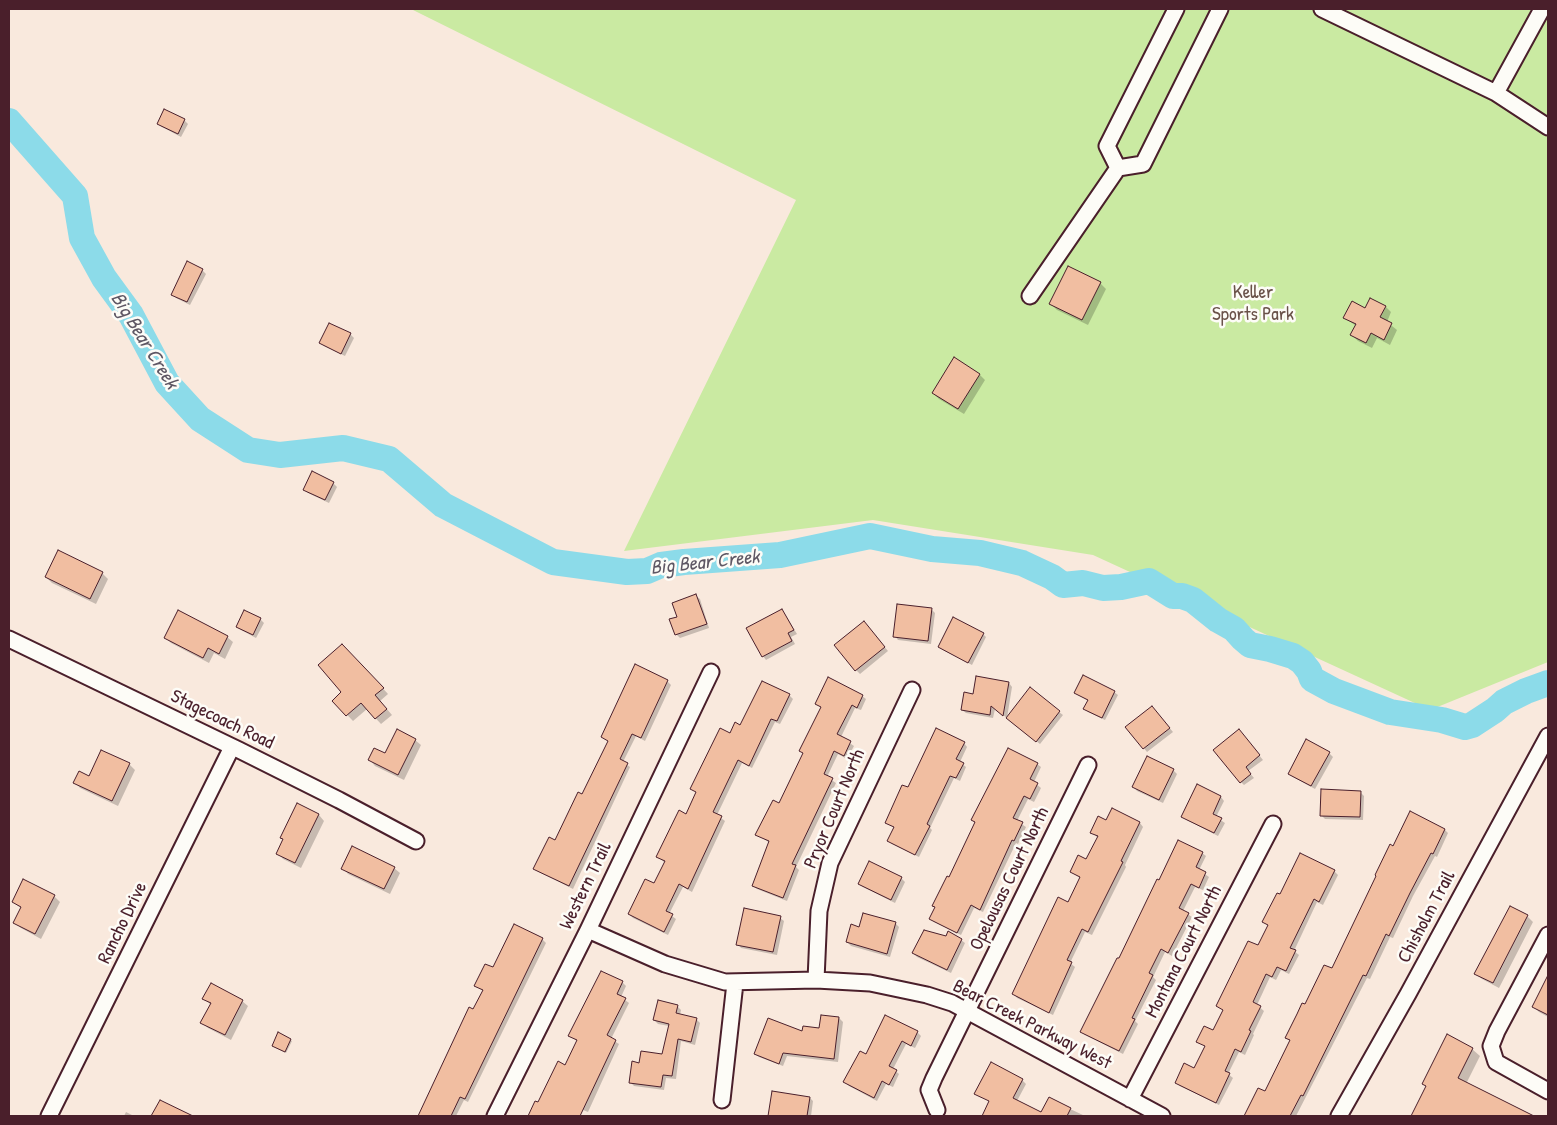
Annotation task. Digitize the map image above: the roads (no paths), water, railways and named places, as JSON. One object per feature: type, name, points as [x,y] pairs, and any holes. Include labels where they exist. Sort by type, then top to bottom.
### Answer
[{"type":"street","points":[[1118,168],[1107,146],[1176,9]]},
{"type":"street","points":[[1030,296],[1118,168],[1143,164],[1220,9]]},
{"type":"street","points":[[1322,9],[1496,93],[1548,127]]},
{"type":"street","points":[[1496,93],[1542,9]]},
{"type":"street","name":"Stagecoach Road","points":[[9,639],[339,800],[416,841]]},
{"type":"street","name":"Western Trail","points":[[495,1116],[588,930],[711,672]]},
{"type":"street","name":"Pryor Court North","points":[[816,980],[818,911],[830,863],[912,690]]},
{"type":"street","name":"Chisholm Trail","points":[[1339,1116],[1408,994],[1548,736]]},
{"type":"street","name":"Rancho Drive","points":[[49,1116],[232,747]]},
{"type":"street","name":"Opelousas Court North","points":[[937,1110],[930,1090],[967,1010],[1088,765]]},
{"type":"street","name":"Montana Court North","points":[[1130,1099],[1273,824]]},
{"type":"street","name":"Bear Creek Parkway West","points":[[588,930],[665,964],[725,982],[816,980],[870,983],[952,1003],[1162,1116]]},
{"type":"street","points":[[1548,935],[1497,1031],[1491,1046],[1496,1062],[1548,1091]]},
{"type":"street","points":[[722,1100],[735,983]]},
{"type":"waterway","name":"Big Bear Creek","points":[[9,121],[75,196],[82,238],[104,278],[131,315],[167,383],[200,419],[248,450],[280,455],[343,448],[389,459],[443,505],[553,562],[627,572],[647,571],[661,565],[684,562],[780,555],[870,536],[932,549],[980,553],[1022,563],[1052,577],[1063,585],[1083,583],[1103,588],[1121,587],[1149,581],[1173,596],[1182,596],[1193,600],[1218,620],[1234,629],[1250,645],[1293,656],[1302,662],[1312,679],[1334,691],[1390,712],[1442,720],[1465,727],[1472,725],[1504,702],[1548,683]]},
{"type":"park label","name":"Keller Sports Park","points":[[1253,304]]}]
